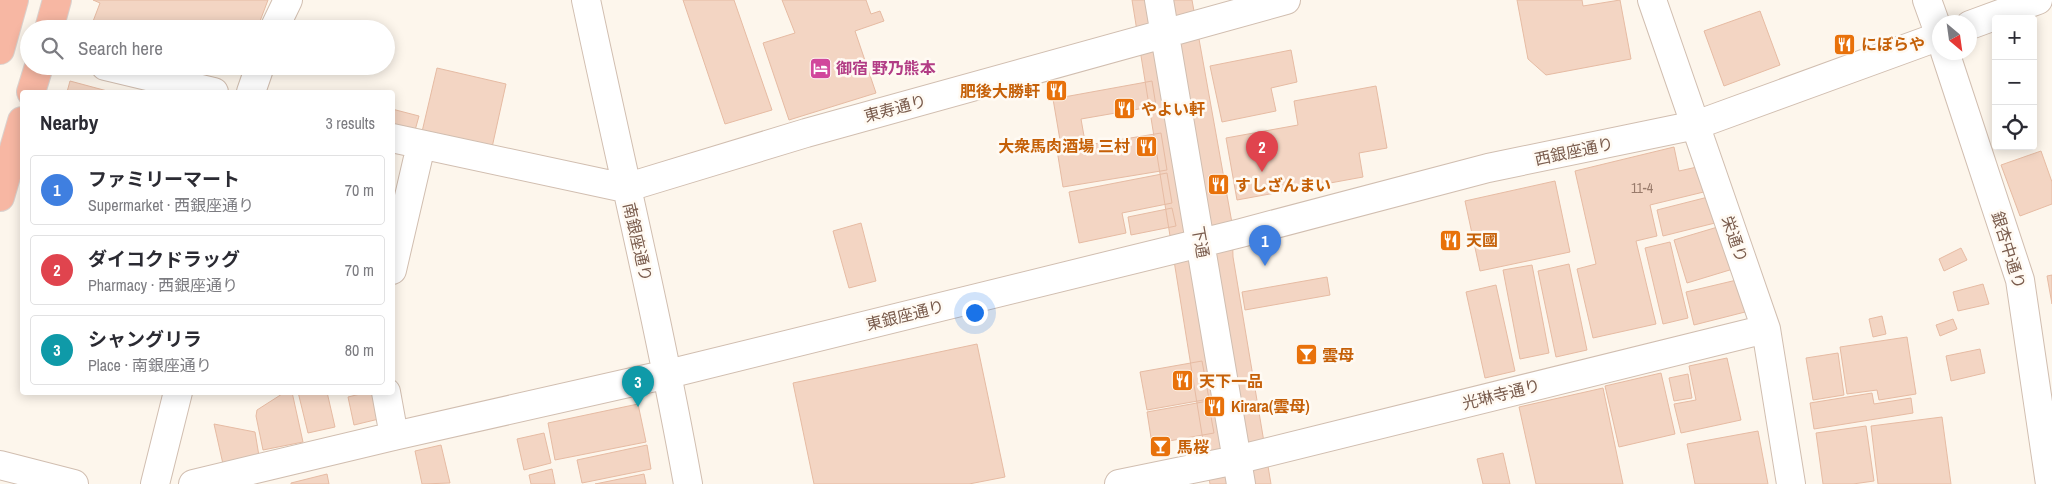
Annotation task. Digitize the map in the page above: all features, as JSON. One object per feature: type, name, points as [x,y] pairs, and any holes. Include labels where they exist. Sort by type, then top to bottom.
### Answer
[{"type":"highway","points":[[0,50],[14,0]]},
{"type":"highway","points":[[51,20],[57,0]]},
{"type":"highway","points":[[32,90],[36,75]]},
{"type":"highway","points":[[0,197],[20,128]]},
{"type":"street","points":[[276,20],[288,0]]},
{"type":"street","name":"南銀座通り","points":[[586,0],[625,188],[668,374],[688,484]]},
{"type":"street","name":"下通","points":[[1159,0],[1238,472]]},
{"type":"street","name":"東寿通り","points":[[625,188],[806,133],[1286,0]]},
{"type":"street","name":"栄通り","points":[[1652,0],[1766,329],[1791,484]]},
{"type":"street","points":[[1927,0],[1932,15]]},
{"type":"street","points":[[1977,22],[2038,0]]},
{"type":"street","name":"西銀座通り","points":[[1201,242],[1488,168],[1696,125],[1932,39]]},
{"type":"street","name":"銀杏中通り","points":[[1948,60],[2020,280],[2050,484]]},
{"type":"street","points":[[142,75],[206,90]]},
{"type":"street","points":[[252,90],[257,75]]},
{"type":"street","points":[[395,139],[625,188]]},
{"type":"street","points":[[395,257],[421,145]]},
{"type":"street","name":"東銀座通り","points":[[193,484],[668,374],[1201,242]]},
{"type":"street","name":"光琳寺通り","points":[[1119,484],[1238,472],[1766,329]]},
{"type":"street","points":[[156,484],[177,395]]},
{"type":"street","points":[[387,395],[394,436]]},
{"type":"street","points":[[0,465],[74,484]]},
{"type":"building","points":[[93,0],[268,0],[260,20],[94,20],[100,3]]},
{"type":"building","points":[[683,0],[734,0],[772,110],[725,124]]},
{"type":"building","name":"御宿 野乃熊本","points":[[782,0],[866,0],[871,14],[880,11],[884,21],[855,31],[876,93],[789,120],[763,43],[795,33]]},
{"type":"building","points":[[1132,0],[1192,0],[1232,223],[1233,257],[1271,484],[1210,484]]},
{"type":"building","points":[[1517,0],[1582,0],[1583,6],[1620,0],[1631,59],[1546,75],[1528,59]]},
{"type":"building","points":[[1760,11],[1780,65],[1724,86],[1704,31]]},
{"type":"building","points":[[1291,50],[1297,82],[1271,88],[1276,111],[1222,122],[1210,66]]},
{"type":"building","points":[[437,68],[506,84],[491,152],[421,136]]},
{"type":"building","points":[[70,81],[104,90],[68,90]]},
{"type":"building","points":[[1152,81],[1156,106],[1081,119],[1084,136],[1060,140],[1053,99]]},
{"type":"building","points":[[1376,86],[1387,148],[1359,153],[1363,177],[1237,200],[1226,138],[1298,125],[1294,101]]},
{"type":"building","points":[[395,110],[419,116],[414,134],[395,130]]},
{"type":"building","points":[[1161,133],[1167,170],[1063,187],[1057,150]]},
{"type":"building","points":[[1674,147],[1679,171],[1706,165],[1712,190],[1650,205],[1657,236],[1636,241],[1656,324],[1593,338],[1577,269],[1596,264],[1575,171]]},
{"type":"building","points":[[2041,151],[2052,182],[2052,204],[2020,216],[2001,165]]},
{"type":"building","points":[[1167,173],[1172,203],[1122,213],[1126,233],[1079,243],[1069,192]]},
{"type":"building","points":[[1555,181],[1570,252],[1480,271],[1465,201]]},
{"type":"building","points":[[1712,196],[1719,222],[1663,236],[1657,210]]},
{"type":"building","points":[[1172,208],[1176,226],[1131,235],[1128,217]]},
{"type":"building","points":[[861,223],[876,281],[849,288],[833,231]]},
{"type":"building","points":[[1721,226],[1733,269],[1687,283],[1674,240]]},
{"type":"building","points":[[1670,242],[1688,318],[1663,324],[1645,248]]},
{"type":"building","points":[[1961,248],[1967,260],[1944,271],[1939,259]]},
{"type":"building","points":[[1569,264],[1587,350],[1556,357],[1538,271]]},
{"type":"building","points":[[1532,265],[1549,353],[1520,359],[1503,270]]},
{"type":"building","points":[[2052,275],[2052,304],[2047,276]]},
{"type":"building","points":[[1327,277],[1330,295],[1245,310],[1242,292]]},
{"type":"building","points":[[1741,279],[1749,311],[1694,325],[1686,292]]},
{"type":"building","points":[[1983,284],[1989,304],[1958,311],[1953,292]]},
{"type":"building","points":[[1496,285],[1515,371],[1485,378],[1466,292]]},
{"type":"building","points":[[1882,316],[1886,334],[1873,337],[1869,319]]},
{"type":"building","points":[[1953,319],[1957,329],[1940,336],[1936,325]]},
{"type":"building","points":[[1907,337],[1916,394],[1879,400],[1877,390],[1847,394],[1840,347]]},
{"type":"building","points":[[977,344],[1005,477],[969,484],[814,484],[793,383]]},
{"type":"building","points":[[1980,349],[1985,373],[1951,381],[1946,356]]},
{"type":"building","points":[[1838,353],[1844,395],[1813,400],[1806,358]]},
{"type":"building","points":[[1727,358],[1741,420],[1681,433],[1674,404],[1696,400],[1689,366]]},
{"type":"building","points":[[1202,361],[1209,399],[1147,410],[1140,372]]},
{"type":"building","points":[[1661,373],[1675,434],[1619,447],[1605,386]]},
{"type":"building","points":[[1688,374],[1692,398],[1674,401],[1669,378]]},
{"type":"building","points":[[1603,388],[1623,484],[1536,484],[1519,407]]},
{"type":"building","points":[[1872,393],[1874,404],[1911,398],[1913,413],[1814,429],[1810,403]]},
{"type":"building","points":[[280,395],[293,395],[303,442],[263,450],[256,416],[257,410]]},
{"type":"building","points":[[299,395],[328,395],[335,427],[308,433]]},
{"type":"building","points":[[378,395],[383,418],[354,425],[348,397]]},
{"type":"building","points":[[1208,401],[1214,433],[1152,444],[1147,412]]},
{"type":"building","points":[[638,404],[646,442],[555,460],[548,423]]},
{"type":"building","points":[[1942,417],[1951,484],[1878,484],[1871,426]]},
{"type":"building","points":[[214,424],[255,432],[259,456],[223,464]]},
{"type":"building","points":[[1866,426],[1874,481],[1853,484],[1823,484],[1816,433]]},
{"type":"building","points":[[1758,431],[1768,484],[1695,484],[1687,444]]},
{"type":"building","points":[[544,433],[551,463],[524,470],[517,439]]},
{"type":"building","points":[[441,445],[450,483],[422,484],[415,451]]},
{"type":"building","points":[[647,445],[651,469],[582,483],[577,460]]},
{"type":"building","points":[[1503,453],[1510,484],[1483,484],[1477,459]]},
{"type":"building","points":[[552,469],[555,484],[531,484],[529,475]]},
{"type":"building","points":[[327,474],[329,484],[291,484],[291,483]]},
{"type":"building","points":[[644,474],[646,484],[595,484]]},
{"type":"place","name":"にぼらや","points":[[1845,44]]},
{"type":"place","name":"御宿 野乃熊本","points":[[820,68]]},
{"type":"place","name":"肥後大勝軒","points":[[1056,91]]},
{"type":"place","name":"やよい軒","points":[[1125,109]]},
{"type":"place","name":"大衆馬肉酒場 三村","points":[[1146,146]]},
{"type":"place","name":"ダイコクドラッグ","points":[[1262,172]]},
{"type":"place","name":"すしざんまい","points":[[1219,185]]},
{"type":"place","name":"天國","points":[[1450,240]]},
{"type":"place","name":"ファミリーマート","points":[[1265,266]]},
{"type":"place","name":"雲母","points":[[1306,355]]},
{"type":"place","name":"天下一品","points":[[1183,381]]},
{"type":"place","name":"Kirara(雲母)","points":[[1215,406]]},
{"type":"place","name":"シャングリラ","points":[[638,407]]},
{"type":"place","name":"馬桜","points":[[1161,447]]}]
